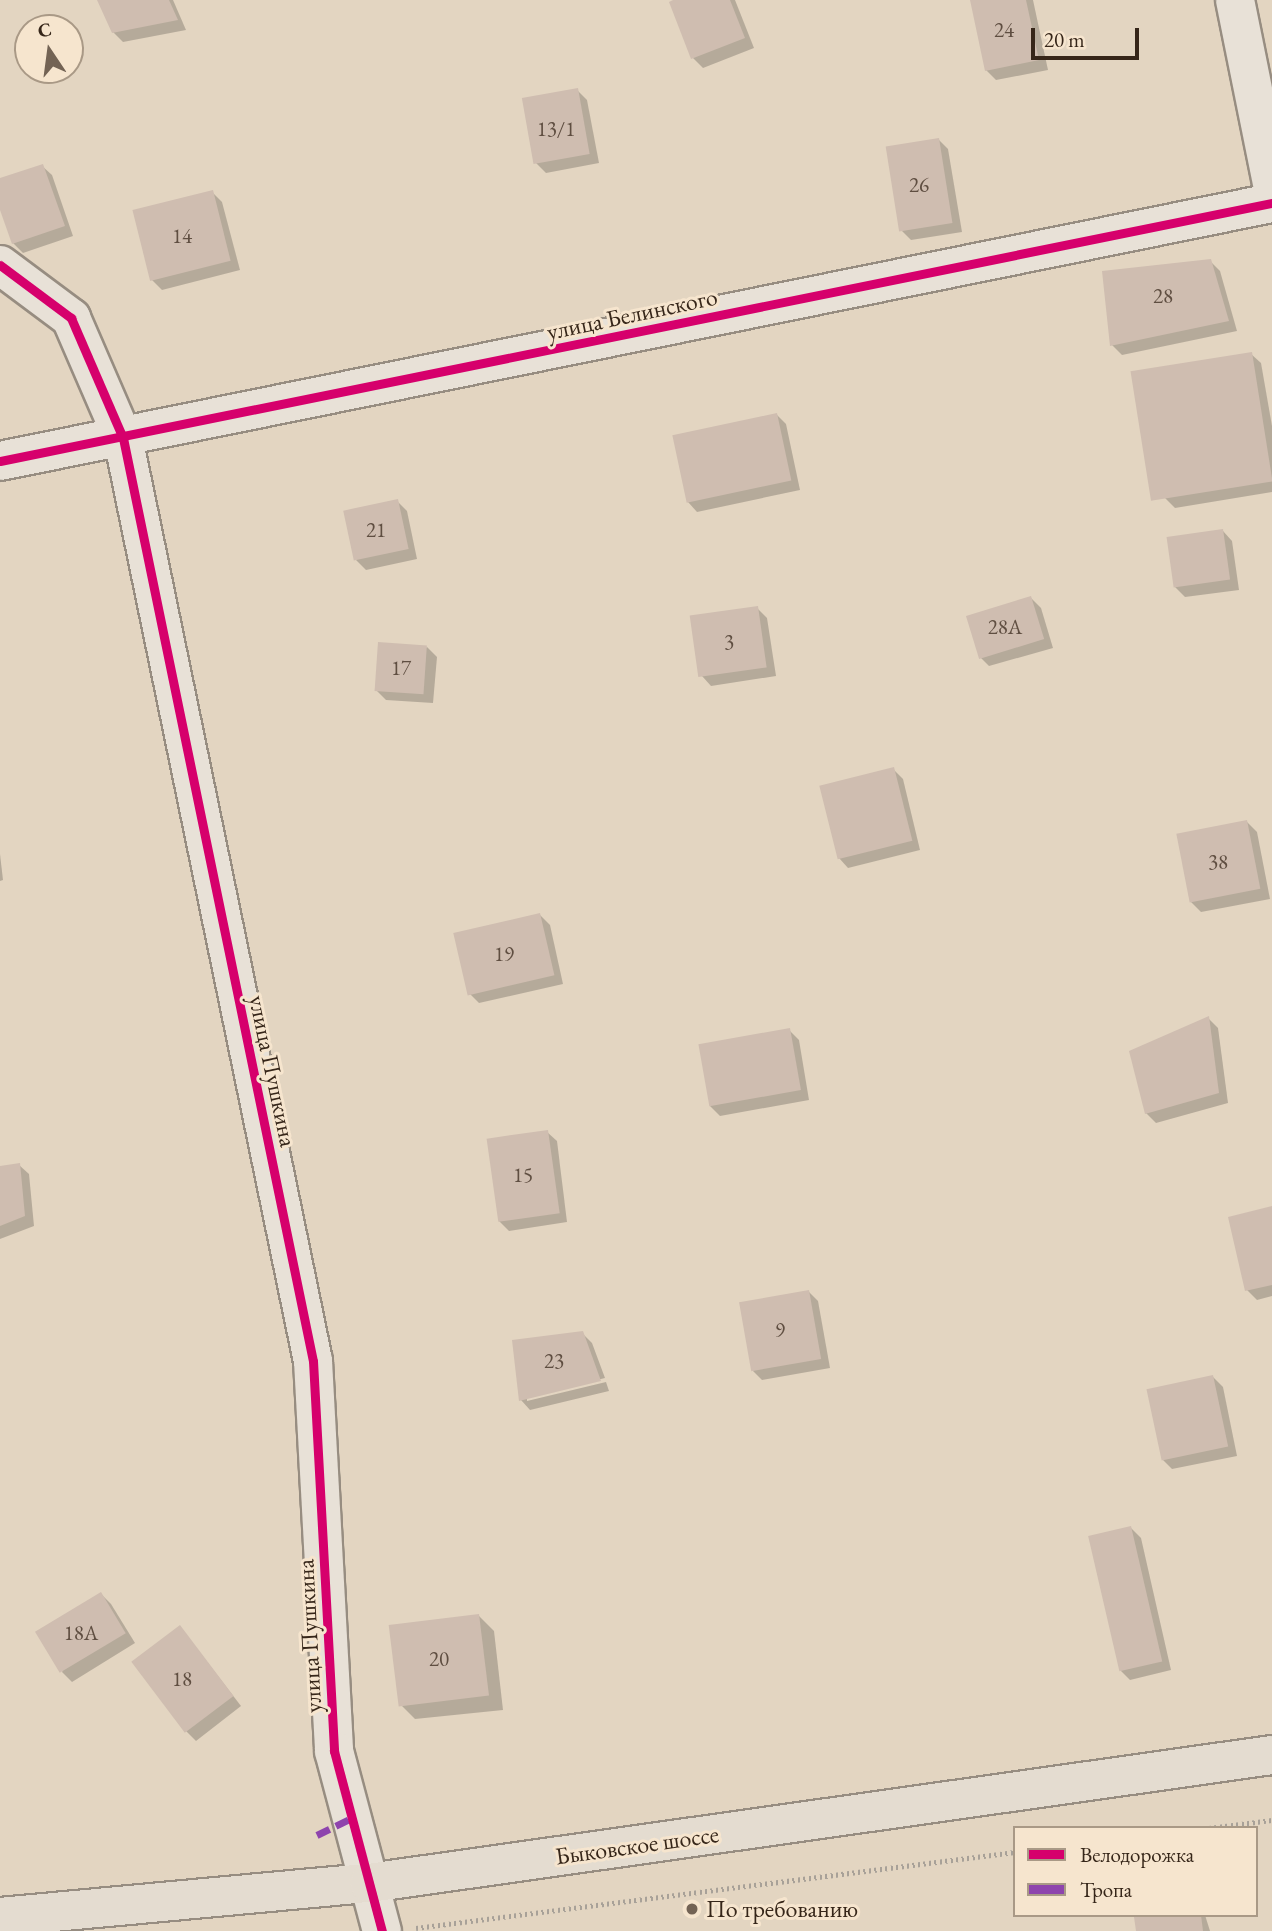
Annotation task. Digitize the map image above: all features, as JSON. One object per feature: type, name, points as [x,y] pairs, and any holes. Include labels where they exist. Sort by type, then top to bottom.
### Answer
[{"type":"main road","name":"Быковское шоссе","points":[[0,1917],[369,1883],[1272,1755]]},
{"type":"street","points":[[1235,0],[1272,183]]},
{"type":"street","name":"улица Белинского","points":[[0,461],[1272,203]]},
{"type":"street","name":"улица Пушкина","points":[[0,265],[71,318],[123,438],[313,1361],[334,1751],[369,1883],[393,1930]]},
{"type":"path","points":[[1225,1826],[1272,1820]]},
{"type":"path","points":[[393,1930],[1013,1852]]},
{"type":"building","points":[[97,0],[169,0],[178,20],[112,33]]},
{"type":"building","points":[[730,0],[745,38],[691,59],[669,2]]},
{"type":"building","points":[[970,0],[1026,0],[1039,60],[985,71]]},
{"type":"building","points":[[578,88],[590,154],[534,164],[522,98]]},
{"type":"building","points":[[939,138],[952,223],[899,231],[886,146]]},
{"type":"building","points":[[43,164],[65,226],[12,244],[0,210],[0,178]]},
{"type":"building","points":[[213,190],[231,261],[150,281],[132,210]]},
{"type":"building","points":[[1211,259],[1229,321],[1110,346],[1102,271]]},
{"type":"building","points":[[1252,352],[1272,481],[1151,501],[1131,371]]},
{"type":"building","points":[[777,413],[791,480],[687,503],[672,435]]},
{"type":"building","points":[[398,499],[409,549],[354,561],[343,511]]},
{"type":"building","points":[[1223,529],[1230,580],[1174,587],[1167,537]]},
{"type":"building","points":[[1031,596],[1044,639],[979,659],[966,616]]},
{"type":"building","points":[[758,606],[767,667],[698,677],[690,616]]},
{"type":"building","points":[[378,642],[427,645],[423,694],[375,691]]},
{"type":"building","points":[[894,767],[912,841],[838,859],[819,786]]},
{"type":"building","points":[[1247,820],[1260,889],[1190,902],[1176,834]]},
{"type":"building","points":[[540,913],[554,975],[468,995],[453,933]]},
{"type":"building","points":[[1209,1016],[1219,1093],[1145,1114],[1129,1051]]},
{"type":"building","points":[[790,1028],[801,1090],[709,1106],[698,1044]]},
{"type":"building","points":[[548,1130],[560,1213],[498,1222],[487,1139]]},
{"type":"building","points":[[20,1163],[25,1216],[0,1226],[0,1166]]},
{"type":"building","points":[[1272,1206],[1272,1285],[1245,1291],[1228,1217]]},
{"type":"building","points":[[809,1290],[821,1359],[751,1371],[739,1302]]},
{"type":"building","points":[[583,1331],[601,1381],[519,1401],[512,1340]]},
{"type":"building","points":[[1213,1375],[1228,1446],[1162,1461],[1146,1389]]},
{"type":"building","points":[[1131,1526],[1162,1661],[1119,1671],[1088,1536]]},
{"type":"building","points":[[101,1592],[126,1633],[60,1673],[35,1632]]},
{"type":"building","points":[[479,1614],[489,1695],[399,1706],[389,1625]]},
{"type":"building","points":[[180,1625],[234,1696],[185,1733],[131,1662]]},
{"type":"building","points":[[1134,1917],[1201,1917],[1203,1931],[1136,1931]]},
{"type":"marked path","points":[[317,1835],[352,1818]]},
{"type":"cycle path","points":[[0,461],[1272,203]]},
{"type":"cycle path","points":[[0,265],[71,318],[123,438],[313,1361],[334,1751],[382,1931]]},
{"type":"place","name":"По требованию","points":[[692,1909]]}]
